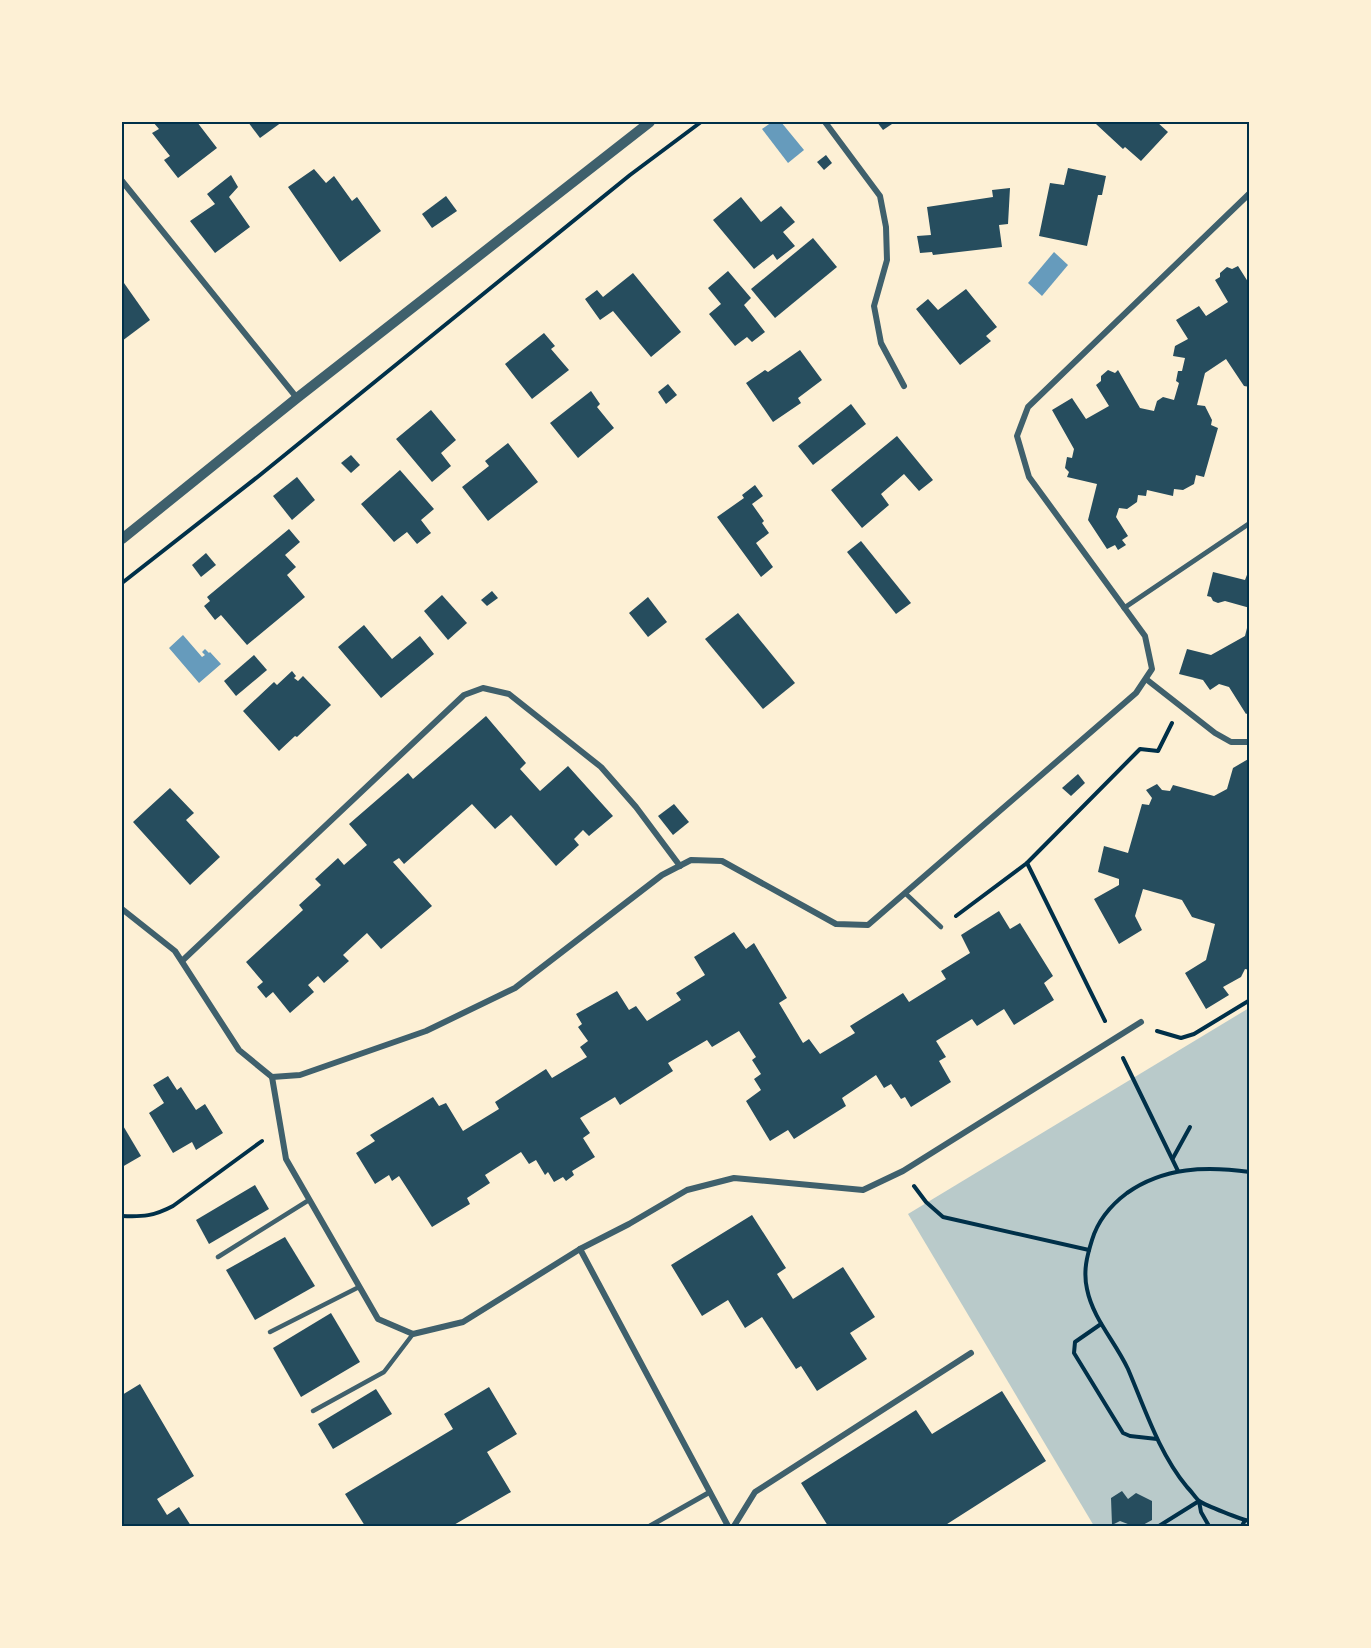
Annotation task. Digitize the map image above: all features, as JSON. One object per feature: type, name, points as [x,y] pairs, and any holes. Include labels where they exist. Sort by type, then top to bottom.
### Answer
[{"type":"street","points":[[122,539],[297,398],[650,122]]},
{"type":"street","points":[[825,122],[880,196],[886,227],[887,260],[874,306],[881,343],[904,386]]},
{"type":"street","points":[[122,181],[297,398]]},
{"type":"street","points":[[272,1077],[300,1075],[426,1031],[515,988],[662,874],[691,860],[722,861],[836,924],[868,925],[1136,693],[1152,669],[1145,636],[1029,477],[1017,436],[1028,407],[1250,193]]},
{"type":"street","points":[[1124,608],[1250,523]]},
{"type":"street","points":[[1146,679],[1215,733],[1232,742],[1250,742]]},
{"type":"street","points":[[182,961],[464,695],[483,688],[509,694],[602,767],[636,807],[680,866]]},
{"type":"street","points":[[122,909],[176,951],[239,1050],[272,1077],[286,1160],[378,1319],[413,1334],[463,1322],[580,1250],[687,1190],[734,1178],[863,1190],[903,1171],[1141,1022]]},
{"type":"street","points":[[580,1250],[728,1527]]},
{"type":"street","points":[[734,1527],[755,1492],[971,1353]]},
{"type":"street","points":[[650,1527],[710,1492]]},
{"type":"lane","points":[[905,893],[941,927]]},
{"type":"lane","points":[[218,1257],[309,1200]]},
{"type":"lane","points":[[270,1332],[359,1287]]},
{"type":"lane","points":[[313,1411],[384,1372],[413,1334]]},
{"type":"path","points":[[122,583],[260,475],[630,175],[700,122]]},
{"type":"path","points":[[941,927],[1027,863],[1140,749],[1158,751],[1180,706]]},
{"type":"path","points":[[1027,863],[1178,1171]]},
{"type":"path","points":[[1141,1022],[1159,1033],[1181,1038],[1194,1034],[1250,1000]]},
{"type":"path","points":[[1172,1159],[1190,1127]]},
{"type":"path","points":[[122,1215],[141,1217],[157,1214],[173,1206],[267,1138],[281,1135]]},
{"type":"path","points":[[1242,1527],[1247,1521],[1199,1501],[1181,1479],[1157,1439],[1120,1352],[1091,1306],[1086,1286],[1085,1267],[1095,1232],[1104,1215],[1140,1184],[1178,1171],[1204,1169],[1250,1172]]},
{"type":"path","points":[[903,1171],[926,1202],[943,1217],[1089,1250]]},
{"type":"path","points":[[1101,1324],[1075,1342],[1074,1353],[1123,1433],[1157,1439]]},
{"type":"path","points":[[1159,1527],[1199,1501]]},
{"type":"path","points":[[1199,1501],[1201,1512],[1209,1527]]},
{"type":"shaded area","points":[[1249,1008],[1249,1526],[1094,1526],[908,1214]]},
{"type":"water","points":[[772,122],[781,122],[804,150],[788,163],[762,129]]},
{"type":"water","points":[[1054,252],[1068,265],[1042,296],[1028,283]]},
{"type":"water","points":[[183,635],[202,657],[205,655],[202,652],[205,649],[221,664],[199,683],[169,648]]},
{"type":"building","points":[[153,122],[197,122],[217,148],[178,178],[164,160],[170,156],[152,133],[159,129]]},
{"type":"building","points":[[248,122],[282,122],[260,138]]},
{"type":"building","points":[[877,122],[895,122],[883,130]]},
{"type":"building","points":[[1098,122],[1157,122],[1168,132],[1141,161],[1125,147],[1123,149],[1096,124]]},
{"type":"building","points":[[826,155],[832,163],[824,170],[817,162]]},
{"type":"building","points":[[1068,168],[1106,176],[1102,195],[1098,195],[1087,246],[1039,236],[1050,183],[1064,185]]},
{"type":"building","points":[[314,169],[326,183],[334,176],[352,201],[357,197],[381,231],[340,262],[288,187]]},
{"type":"building","points":[[231,175],[238,187],[229,197],[250,227],[215,253],[190,221],[215,204],[207,194]]},
{"type":"building","points":[[1010,188],[1008,224],[999,225],[1002,247],[933,255],[932,252],[920,253],[917,236],[931,235],[927,207],[993,197],[992,190]]},
{"type":"building","points":[[446,196],[457,211],[432,228],[422,214]]},
{"type":"building","points":[[741,197],[761,222],[781,206],[795,222],[783,232],[795,246],[777,260],[773,254],[754,269],[713,220]]},
{"type":"building","points":[[813,238],[837,267],[775,318],[751,289]]},
{"type":"building","points":[[1238,266],[1250,285],[1250,387],[1244,386],[1226,359],[1205,373],[1197,405],[1205,406],[1212,420],[1211,425],[1218,428],[1204,477],[1196,475],[1194,484],[1183,490],[1174,489],[1173,496],[1147,490],[1146,496],[1138,495],[1137,502],[1127,509],[1119,508],[1116,517],[1128,536],[1122,540],[1126,545],[1118,550],[1115,545],[1107,549],[1088,520],[1097,484],[1067,477],[1069,472],[1065,468],[1067,457],[1072,458],[1074,449],[1052,410],[1072,398],[1086,419],[1109,406],[1096,385],[1108,370],[1115,373],[1118,370],[1140,408],[1154,411],[1157,401],[1163,397],[1174,400],[1179,383],[1176,381],[1178,371],[1182,371],[1185,358],[1173,356],[1175,346],[1188,339],[1176,320],[1199,306],[1206,316],[1228,302],[1215,280],[1227,267],[1232,269]]},
{"type":"building","points":[[728,271],[751,298],[744,305],[765,332],[752,342],[747,337],[735,346],[709,314],[721,304],[708,288]]},
{"type":"building","points":[[633,273],[681,332],[651,357],[613,311],[600,320],[585,299],[597,290],[603,297]]},
{"type":"building","points":[[124,283],[150,320],[122,341],[122,284]]},
{"type":"building","points":[[966,289],[997,327],[986,336],[991,341],[960,365],[916,309],[928,299],[938,310]]},
{"type":"building","points":[[544,333],[555,346],[551,349],[569,370],[532,399],[505,364]]},
{"type":"building","points":[[800,350],[822,380],[798,398],[801,403],[773,422],[746,383],[765,370],[768,372]]},
{"type":"building","points":[[668,384],[677,395],[666,404],[658,392]]},
{"type":"building","points":[[591,391],[600,404],[597,407],[614,428],[578,458],[550,423]]},
{"type":"building","points":[[851,404],[866,424],[813,465],[798,446]]},
{"type":"building","points":[[431,410],[456,440],[441,453],[451,466],[432,482],[396,439]]},
{"type":"building","points":[[897,436],[933,480],[919,491],[904,474],[881,494],[889,505],[862,528],[831,490]]},
{"type":"building","points":[[508,443],[538,482],[488,521],[462,487],[489,466],[485,461]]},
{"type":"building","points":[[351,455],[360,465],[351,473],[341,463]]},
{"type":"building","points":[[400,470],[434,509],[421,520],[431,533],[417,544],[407,532],[394,542],[361,504]]},
{"type":"building","points":[[297,477],[315,500],[292,520],[273,496]]},
{"type":"building","points":[[755,485],[763,496],[752,504],[769,533],[756,543],[773,567],[761,577],[717,517],[744,498],[742,495]]},
{"type":"building","points":[[289,529],[300,542],[285,555],[296,567],[287,575],[305,597],[247,645],[221,615],[215,620],[204,606],[210,601],[207,597]]},
{"type":"building","points":[[861,541],[911,603],[896,614],[847,552]]},
{"type":"building","points":[[206,553],[216,565],[201,577],[192,565]]},
{"type":"building","points":[[1250,567],[1250,608],[1225,601],[1218,603],[1207,596],[1213,572],[1245,580]]},
{"type":"building","points":[[492,591],[498,598],[487,606],[481,600]]},
{"type":"building","points":[[442,595],[467,623],[448,640],[424,611]]},
{"type":"building","points":[[648,597],[667,622],[648,637],[629,613]]},
{"type":"building","points":[[738,613],[795,683],[763,709],[705,639]]},
{"type":"building","points":[[1249,620],[1250,712],[1246,714],[1229,687],[1219,684],[1210,690],[1203,680],[1179,674],[1187,649],[1211,655],[1245,636]]},
{"type":"building","points":[[364,625],[392,659],[420,636],[434,654],[381,698],[338,647]]},
{"type":"building","points":[[254,655],[267,670],[236,696],[224,681]]},
{"type":"building","points":[[292,671],[296,676],[294,678],[298,681],[303,676],[331,705],[279,751],[243,711],[274,682],[277,685]]},
{"type":"building","points":[[486,716],[526,763],[520,769],[540,791],[568,766],[613,816],[589,836],[583,830],[574,839],[579,845],[556,866],[511,815],[495,829],[472,804],[404,864],[399,858],[393,862],[432,906],[381,949],[367,933],[343,955],[349,961],[324,983],[318,976],[308,985],[314,992],[290,1013],[273,992],[266,998],[257,987],[263,982],[246,962],[303,910],[299,905],[321,885],[315,879],[338,858],[344,865],[367,845],[349,824],[408,773],[413,779]]},
{"type":"building","points":[[1250,758],[1250,970],[1245,969],[1241,977],[1223,987],[1229,995],[1206,1009],[1185,973],[1206,960],[1215,924],[1192,917],[1182,900],[1143,889],[1135,916],[1142,930],[1119,944],[1094,899],[1119,885],[1119,879],[1098,872],[1104,846],[1128,853],[1142,804],[1149,805],[1152,798],[1146,790],[1157,784],[1162,790],[1170,791],[1173,785],[1214,796],[1227,789],[1233,768]]},
{"type":"building","points":[[1078,774],[1085,783],[1071,796],[1062,788]]},
{"type":"building","points":[[170,788],[194,813],[186,820],[220,857],[190,885],[133,822]]},
{"type":"building","points":[[674,804],[689,822],[673,835],[658,816]]},
{"type":"building","points":[[999,911],[1010,929],[1020,923],[1053,976],[1044,983],[1054,1000],[1014,1025],[1004,1009],[977,1026],[972,1019],[936,1041],[946,1057],[939,1061],[951,1082],[911,1107],[905,1097],[901,1099],[891,1084],[884,1088],[876,1075],[842,1098],[846,1106],[794,1139],[788,1130],[770,1141],[746,1101],[761,1090],[754,1079],[761,1074],[752,1060],[756,1057],[739,1031],[712,1047],[707,1040],[668,1063],[673,1071],[620,1105],[615,1097],[580,1118],[590,1133],[583,1138],[595,1157],[572,1171],[574,1175],[566,1181],[563,1177],[554,1182],[548,1172],[545,1175],[536,1160],[529,1164],[521,1152],[485,1175],[490,1183],[467,1198],[470,1204],[432,1227],[399,1176],[392,1181],[389,1175],[375,1184],[356,1153],[375,1141],[370,1135],[433,1097],[439,1106],[446,1103],[463,1131],[499,1109],[495,1102],[546,1069],[552,1078],[587,1057],[580,1047],[588,1041],[578,1027],[582,1024],[576,1014],[617,991],[629,1010],[636,1006],[647,1021],[681,1000],[676,993],[705,975],[694,957],[734,932],[746,949],[754,943],[787,998],[779,1003],[803,1043],[809,1039],[820,1054],[855,1033],[850,1026],[903,993],[909,1002],[946,979],[941,971],[970,953],[961,935]]},
{"type":"building","points":[[168,1076],[177,1090],[181,1087],[196,1110],[205,1104],[223,1133],[196,1150],[192,1142],[173,1153],[149,1113],[164,1103],[153,1085]]},
{"type":"building","points":[[122,1124],[141,1156],[122,1167]]},
{"type":"building","points":[[255,1185],[269,1209],[209,1244],[196,1220]]},
{"type":"building","points":[[752,1215],[786,1268],[777,1274],[793,1299],[843,1267],[875,1317],[850,1333],[867,1359],[817,1391],[801,1366],[796,1369],[762,1317],[745,1328],[728,1300],[702,1316],[671,1265]]},
{"type":"building","points":[[285,1237],[315,1286],[255,1320],[226,1270]]},
{"type":"building","points":[[331,1313],[360,1362],[301,1397],[273,1348]]},
{"type":"building","points":[[140,1384],[194,1476],[157,1499],[167,1515],[179,1507],[191,1526],[122,1526],[122,1395]]},
{"type":"building","points":[[489,1387],[517,1434],[487,1452],[511,1492],[452,1526],[365,1526],[345,1494],[453,1429],[444,1414]]},
{"type":"building","points":[[376,1389],[392,1414],[333,1449],[318,1424]]},
{"type":"building","points":[[1002,1391],[1046,1461],[944,1526],[828,1526],[801,1483],[916,1410],[932,1434]]},
{"type":"building","points":[[1122,1491],[1128,1499],[1136,1493],[1152,1501],[1152,1520],[1141,1526],[1133,1526],[1120,1521],[1112,1525],[1111,1498]]}]
